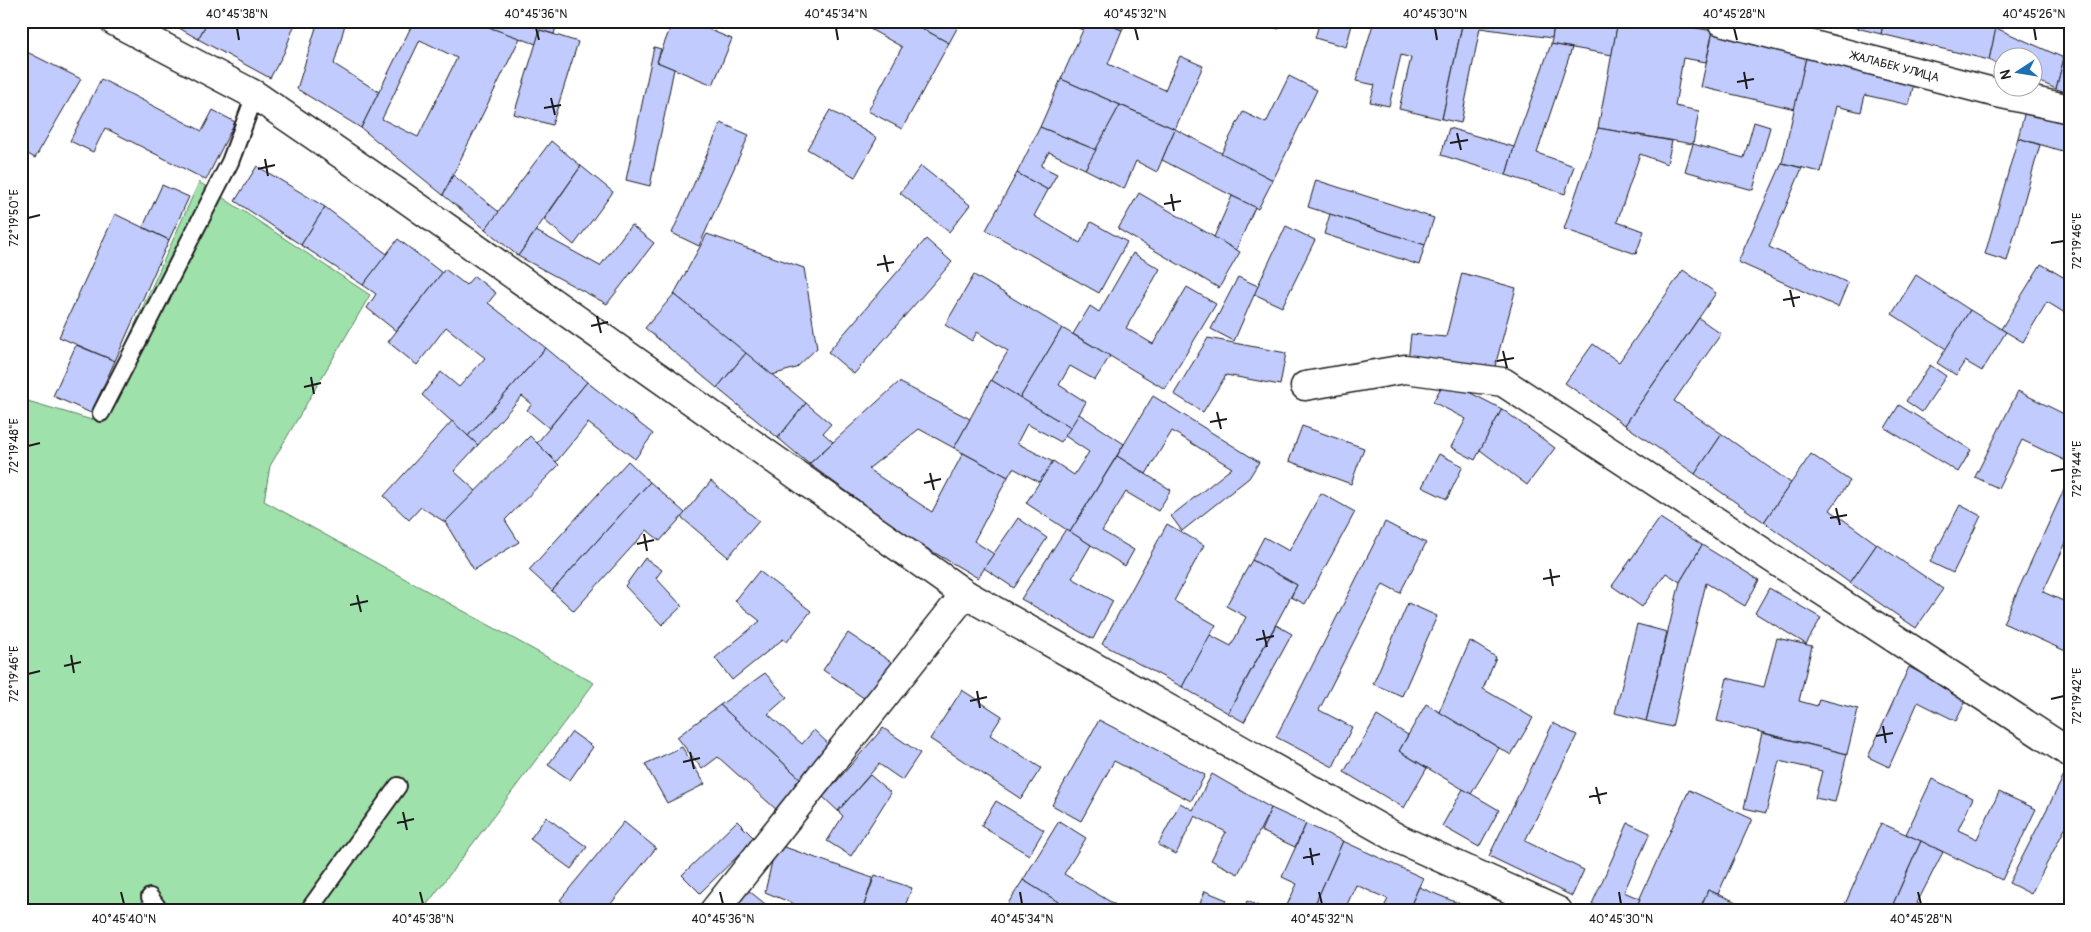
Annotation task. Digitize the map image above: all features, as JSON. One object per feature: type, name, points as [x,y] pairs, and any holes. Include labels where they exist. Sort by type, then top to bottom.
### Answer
[{"type":"street","points":[[114,21],[255,95],[395,190],[965,594],[1399,839],[1558,911]]},
{"type":"street","name":"ЖАЛАБЕК УЛИЦА","points":[[1721,21],[1993,92],[2070,109]]},
{"type":"street","points":[[1305,386],[1405,369],[1503,382],[2070,753]]},
{"type":"street","points":[[714,911],[965,594]]},
{"type":"lane","points":[[100,413],[230,162],[255,95]]},
{"type":"lane","points":[[308,911],[398,786]]},
{"type":"green space","points":[[199,182],[370,295],[270,466],[264,501],[594,683],[422,911],[21,911],[21,399],[92,420]]},
{"type":"building","points":[[167,21],[208,21],[198,39]]},
{"type":"building","points":[[208,21],[259,21],[266,24],[267,21],[296,21],[284,53],[270,78],[198,39]]},
{"type":"building","points":[[318,21],[346,21],[334,64],[379,92],[361,128],[297,89]]},
{"type":"building","points":[[414,21],[472,21],[520,38],[443,195],[361,128]],"holes":[[[420,40],[457,58],[418,137],[382,119]]]},
{"type":"building","points":[[494,21],[558,21],[554,34],[540,30],[536,44],[491,28]]},
{"type":"building","points":[[673,21],[688,21],[732,39],[713,85],[657,62]]},
{"type":"building","points":[[874,21],[909,21],[949,43],[902,129],[868,111],[902,47],[870,29]]},
{"type":"building","points":[[909,21],[961,21],[949,43]]},
{"type":"building","points":[[1060,21],[1087,21],[1083,30]]},
{"type":"building","points":[[1087,21],[1102,21],[1122,30],[1108,64],[1165,90],[1180,56],[1203,66],[1175,129],[1061,79]]},
{"type":"building","points":[[1108,21],[1127,21],[1122,30],[1107,24]]},
{"type":"building","points":[[1259,21],[1281,21],[1279,29],[1259,23]]},
{"type":"building","points":[[1320,21],[1353,21],[1346,47],[1315,38]]},
{"type":"building","points":[[1374,21],[1463,21],[1442,119],[1399,109],[1411,58],[1401,55],[1389,106],[1370,102],[1375,85],[1356,81]]},
{"type":"building","points":[[1463,21],[1555,21],[1552,38],[1480,28],[1461,123],[1442,119]]},
{"type":"building","points":[[1555,21],[1618,21],[1612,55],[1551,44]]},
{"type":"building","points":[[1618,21],[1658,21],[1713,31],[1706,62],[1683,58],[1675,106],[1699,111],[1693,144],[1598,128]]},
{"type":"building","points":[[1828,21],[1884,21],[1881,34]]},
{"type":"building","points":[[1884,21],[1941,21],[1966,27],[1967,21],[1998,21],[1989,60],[1881,34]]},
{"type":"building","points":[[1996,28],[2041,48],[1994,48],[1994,62],[1989,60]]},
{"type":"building","points":[[540,30],[578,42],[552,125],[514,114]]},
{"type":"building","points":[[1713,31],[1807,53],[1795,109],[1701,87]]},
{"type":"building","points":[[1551,44],[1572,48],[1537,153],[1574,166],[1565,194],[1506,175],[1514,147]]},
{"type":"building","points":[[654,47],[661,49],[657,62],[674,69],[650,186],[626,180]]},
{"type":"building","points":[[21,49],[81,79],[35,158],[21,150]]},
{"type":"building","points":[[2044,49],[2064,58],[2056,89],[2044,84]]},
{"type":"building","points":[[1807,53],[1915,78],[1909,105],[1865,95],[1861,112],[1836,106],[1821,172],[1782,163]]},
{"type":"building","points":[[2064,58],[2070,60],[2070,93],[2056,89]]},
{"type":"building","points":[[1289,76],[1317,90],[1273,180],[1221,154],[1243,112],[1266,123]]},
{"type":"building","points":[[101,79],[202,131],[213,110],[235,122],[206,180],[105,128],[93,152],[70,141]]},
{"type":"building","points":[[1061,79],[1120,105],[1096,150],[1040,127]]},
{"type":"building","points":[[1120,105],[1175,129],[1157,172],[1136,161],[1124,189],[1085,169]]},
{"type":"building","points":[[830,110],[877,138],[855,177],[807,149]]},
{"type":"building","points":[[2025,111],[2069,124],[2062,151],[2018,138]]},
{"type":"building","points":[[1754,122],[1770,127],[1753,190],[1685,171],[1693,144],[1744,158]]},
{"type":"building","points":[[721,123],[749,135],[699,246],[672,233]]},
{"type":"building","points":[[1040,127],[1096,150],[1085,169],[1049,152],[1041,166],[1057,174],[1048,190],[1017,173]]},
{"type":"building","points":[[1449,128],[1514,147],[1506,175],[1441,155]]},
{"type":"building","points":[[1598,128],[1672,141],[1667,164],[1640,154],[1617,222],[1644,231],[1636,254],[1564,229]]},
{"type":"building","points":[[1175,129],[1273,180],[1258,209],[1162,160]]},
{"type":"building","points":[[2018,138],[2040,145],[2007,261],[1985,254]]},
{"type":"building","points":[[551,141],[581,166],[518,256],[485,229]]},
{"type":"building","points":[[1782,163],[1802,168],[1769,247],[1848,283],[1838,307],[1738,262]]},
{"type":"building","points":[[257,166],[325,207],[301,245],[235,201]]},
{"type":"building","points":[[581,166],[613,192],[574,245],[544,220]]},
{"type":"building","points":[[921,166],[970,205],[949,232],[900,193]]},
{"type":"building","points":[[1017,173],[1048,190],[1034,216],[1080,243],[1091,222],[1127,242],[1099,293],[986,230]]},
{"type":"building","points":[[453,175],[499,212],[485,229],[443,195]]},
{"type":"building","points":[[1316,180],[1434,218],[1425,245],[1308,207]]},
{"type":"building","points":[[162,185],[189,197],[169,240],[143,227]]},
{"type":"building","points":[[1139,193],[1240,252],[1219,288],[1118,229]]},
{"type":"building","points":[[1232,196],[1255,207],[1236,250],[1214,237]]},
{"type":"building","points":[[325,207],[387,254],[363,285],[301,245]]},
{"type":"building","points":[[115,214],[169,240],[115,361],[59,337]]},
{"type":"building","points":[[1330,214],[1425,245],[1419,265],[1324,234]]},
{"type":"building","points":[[631,225],[654,243],[607,304],[518,256],[536,231],[600,266]]},
{"type":"building","points":[[1286,226],[1315,240],[1282,307],[1254,294]]},
{"type":"building","points":[[707,234],[804,268],[817,348],[796,368],[772,375],[674,294]]},
{"type":"building","points":[[398,239],[442,273],[396,331],[367,308],[376,294],[363,285]]},
{"type":"building","points":[[926,239],[952,262],[854,374],[828,352]]},
{"type":"building","points":[[2070,241],[2070,263],[2064,261]]},
{"type":"building","points":[[1133,253],[1160,269],[1126,328],[1153,344],[1187,287],[1216,304],[1165,389],[1073,334],[1090,306],[1099,312]]},
{"type":"building","points":[[2041,264],[2070,281],[2070,316],[2047,302],[2023,342],[2001,329]]},
{"type":"building","points":[[445,269],[466,285],[474,276],[496,293],[488,303],[546,348],[468,436],[422,395],[441,372],[459,387],[485,358],[446,327],[417,365],[388,342]]},
{"type":"building","points":[[1683,270],[1716,293],[1625,425],[1565,383],[1593,344],[1619,362]]},
{"type":"building","points":[[1462,273],[1516,288],[1494,370],[1408,362],[1411,334],[1446,337]]},
{"type":"building","points":[[974,275],[1062,328],[1020,398],[991,380],[1008,351],[977,332],[972,341],[945,325]]},
{"type":"building","points":[[1916,275],[1970,310],[1946,349],[1892,314]]},
{"type":"building","points":[[1238,277],[1258,286],[1234,341],[1211,329]]},
{"type":"building","points":[[674,294],[746,353],[717,388],[645,328]]},
{"type":"building","points":[[1970,310],[2006,332],[1982,371],[1965,361],[1956,375],[1937,363]]},
{"type":"building","points":[[1699,318],[1721,334],[1674,401],[1722,434],[1695,474],[1625,425]]},
{"type":"building","points":[[1062,328],[1110,356],[1095,380],[1070,366],[1059,385],[1086,402],[1071,428],[1020,398]]},
{"type":"building","points":[[1208,338],[1286,353],[1280,385],[1226,375],[1203,412],[1174,394]]},
{"type":"building","points":[[76,345],[115,361],[91,413],[53,396]]},
{"type":"building","points":[[546,348],[587,382],[549,428],[527,410],[532,404],[522,396],[478,445],[468,436]]},
{"type":"building","points":[[746,353],[806,403],[778,438],[717,388]]},
{"type":"building","points":[[1930,365],[1946,376],[1922,412],[1906,401]]},
{"type":"building","points":[[991,380],[1071,428],[1061,442],[1027,424],[1017,443],[1053,462],[1039,482],[1013,468],[1008,477],[954,448]]},
{"type":"building","points":[[1445,380],[1502,409],[1475,460],[1451,447],[1466,419],[1433,402]]},
{"type":"building","points":[[587,382],[653,434],[635,459],[588,423],[556,462],[537,443]]},
{"type":"building","points":[[899,382],[970,419],[954,448],[919,429],[868,469],[932,512],[963,453],[1008,477],[974,541],[994,554],[978,578],[916,542],[809,464]]},
{"type":"building","points":[[2018,391],[2070,417],[2070,463],[2022,440],[1998,488],[1975,477]]},
{"type":"building","points":[[1153,396],[1259,462],[1249,478],[1182,531],[1171,516],[1232,468],[1172,431],[1146,474],[1117,456]]},
{"type":"building","points":[[806,403],[831,424],[823,433],[833,442],[809,464],[778,438]]},
{"type":"building","points":[[1899,405],[1971,450],[1958,472],[1885,428]]},
{"type":"building","points":[[1502,409],[1555,448],[1527,485],[1480,450]]},
{"type":"building","points":[[1079,414],[1124,444],[1070,532],[1026,503],[1053,461],[1074,475],[1089,452],[1065,436]]},
{"type":"building","points":[[452,421],[478,445],[454,471],[476,491],[445,522],[421,507],[409,520],[384,496]]},
{"type":"building","points":[[1302,426],[1364,448],[1351,484],[1289,461]]},
{"type":"building","points":[[1722,434],[1791,483],[1764,522],[1695,474]]},
{"type":"building","points":[[530,436],[559,465],[505,520],[519,542],[474,570],[445,522]]},
{"type":"building","points":[[1439,454],[1463,466],[1447,499],[1422,487]]},
{"type":"building","points":[[1811,454],[1850,481],[1830,510],[1877,544],[1850,583],[1764,522]]},
{"type":"building","points":[[1117,456],[1171,490],[1158,511],[1126,492],[1102,531],[1134,550],[1125,566],[1070,532]]},
{"type":"building","points":[[628,461],[650,482],[552,591],[529,570]]},
{"type":"building","points":[[711,481],[759,521],[728,557],[681,517]]},
{"type":"building","points":[[650,482],[685,513],[660,541],[647,530],[574,611],[552,591]]},
{"type":"building","points":[[2067,483],[2070,484],[2070,534],[2043,592],[2070,604],[2070,653],[2003,623]]},
{"type":"building","points":[[1321,493],[1355,512],[1305,604],[1291,597],[1297,585],[1252,560],[1264,537],[1289,551]]},
{"type":"building","points":[[1960,505],[1981,516],[1953,573],[1930,562]]},
{"type":"building","points":[[1018,518],[1047,538],[1014,588],[984,568]]},
{"type":"building","points":[[1660,518],[1702,545],[1680,582],[1666,573],[1642,607],[1612,586]]},
{"type":"building","points":[[1385,522],[1426,543],[1400,593],[1383,584],[1319,710],[1352,727],[1333,767],[1276,737]]},
{"type":"building","points":[[1167,524],[1204,545],[1174,601],[1216,625],[1182,687],[1102,644]]},
{"type":"building","points":[[1066,529],[1091,545],[1072,578],[1113,601],[1093,639],[1021,599]]},
{"type":"building","points":[[1877,544],[1943,589],[1916,628],[1850,583]]},
{"type":"building","points":[[1702,545],[1759,580],[1745,606],[1706,583],[1672,727],[1646,721],[1680,582]]},
{"type":"building","points":[[645,558],[662,570],[656,578],[682,606],[662,625],[625,586]]},
{"type":"building","points":[[1252,560],[1297,585],[1228,713],[1182,687],[1210,635],[1231,646],[1246,617],[1226,606]]},
{"type":"building","points":[[759,571],[811,611],[787,642],[783,639],[732,680],[715,658],[760,621],[735,601]]},
{"type":"building","points":[[1769,588],[1821,618],[1806,644],[1755,613]]},
{"type":"building","points":[[1408,603],[1437,616],[1402,696],[1373,684]]},
{"type":"building","points":[[1637,624],[1667,632],[1646,721],[1615,713]]},
{"type":"building","points":[[1276,625],[1292,634],[1244,722],[1228,713]]},
{"type":"building","points":[[848,633],[897,666],[871,703],[823,670]]},
{"type":"building","points":[[1777,638],[1812,646],[1799,701],[1817,706],[1819,699],[1858,709],[1847,754],[1717,721],[1727,678],[1764,687]]},
{"type":"building","points":[[1470,641],[1496,657],[1483,689],[1533,718],[1511,755],[1439,712]]},
{"type":"building","points":[[1909,667],[1968,697],[1956,721],[1918,702],[1889,767],[1868,757]]},
{"type":"building","points":[[765,673],[787,697],[768,714],[802,744],[814,730],[834,749],[804,782],[720,705]]},
{"type":"building","points":[[962,690],[1002,716],[990,735],[1041,768],[1021,799],[930,739]]},
{"type":"building","points":[[1426,704],[1499,748],[1471,794],[1399,751]]},
{"type":"building","points":[[720,705],[804,782],[778,811],[718,757],[702,769],[677,737]]},
{"type":"building","points":[[1377,716],[1408,735],[1399,751],[1427,768],[1404,808],[1344,772]]},
{"type":"building","points":[[1099,720],[1205,775],[1191,801],[1114,761],[1081,821],[1052,805]]},
{"type":"building","points":[[1553,723],[1577,735],[1525,841],[1584,870],[1572,896],[1489,856]]},
{"type":"building","points":[[883,728],[920,753],[902,780],[879,764],[838,811],[823,797]]},
{"type":"building","points":[[572,732],[593,747],[570,780],[548,765]]},
{"type":"building","points":[[1762,733],[1847,754],[1835,802],[1815,798],[1822,771],[1779,761],[1766,813],[1744,808]]},
{"type":"building","points":[[682,747],[705,784],[667,803],[645,764]]},
{"type":"building","points":[[2068,768],[2070,770],[2070,819],[2031,894],[2009,883]]},
{"type":"building","points":[[1212,774],[1271,808],[1238,874],[1211,860],[1226,832],[1195,816],[1176,854],[1158,845],[1180,803],[1193,810]]},
{"type":"building","points":[[870,775],[891,793],[851,856],[827,841],[843,816],[838,811]]},
{"type":"building","points":[[1932,779],[1973,798],[1958,830],[1977,839],[1999,792],[2036,809],[2002,880],[1906,834]]},
{"type":"building","points":[[1463,789],[1499,810],[1479,847],[1442,826]]},
{"type":"building","points":[[1689,790],[1752,819],[1718,894],[1708,890],[1699,911],[1634,911]]},
{"type":"building","points":[[996,801],[1044,830],[1029,855],[981,826]]},
{"type":"building","points":[[1271,808],[1306,824],[1295,847],[1261,831]]},
{"type":"building","points":[[546,817],[587,847],[571,869],[530,839]]},
{"type":"building","points":[[737,821],[755,839],[700,893],[682,875]]},
{"type":"building","points":[[1059,821],[1086,838],[1064,874],[1119,907],[1117,911],[1073,911],[1023,880]]},
{"type":"building","points":[[624,822],[656,848],[605,911],[573,911],[560,900]]},
{"type":"building","points":[[1628,823],[1650,833],[1624,892],[1640,899],[1634,911],[1607,911],[1592,904]]},
{"type":"building","points":[[1881,823],[1921,841],[1890,911],[1842,911]]},
{"type":"building","points":[[1306,824],[1343,841],[1312,911],[1301,911],[1287,905],[1297,884],[1282,877]]},
{"type":"building","points":[[1343,841],[1423,878],[1408,911],[1382,911],[1388,899],[1356,885],[1344,911],[1312,911]]},
{"type":"building","points":[[1921,841],[1943,852],[1917,903],[1932,911],[1890,911]]},
{"type":"building","points":[[776,844],[873,878],[862,911],[811,911],[765,892]]},
{"type":"building","points":[[875,875],[912,888],[903,911],[862,911]]},
{"type":"building","points":[[1023,880],[1073,911],[1016,911],[1007,905]]},
{"type":"building","points":[[743,886],[774,911],[723,911]]},
{"type":"building","points":[[1419,887],[1477,911],[1408,911]]},
{"type":"building","points":[[1708,890],[1739,903],[1735,911],[1699,911]]},
{"type":"building","points":[[1205,891],[1227,900],[1222,911],[1197,911]]},
{"type":"building","points":[[1247,901],[1270,911],[1243,911]]}]
